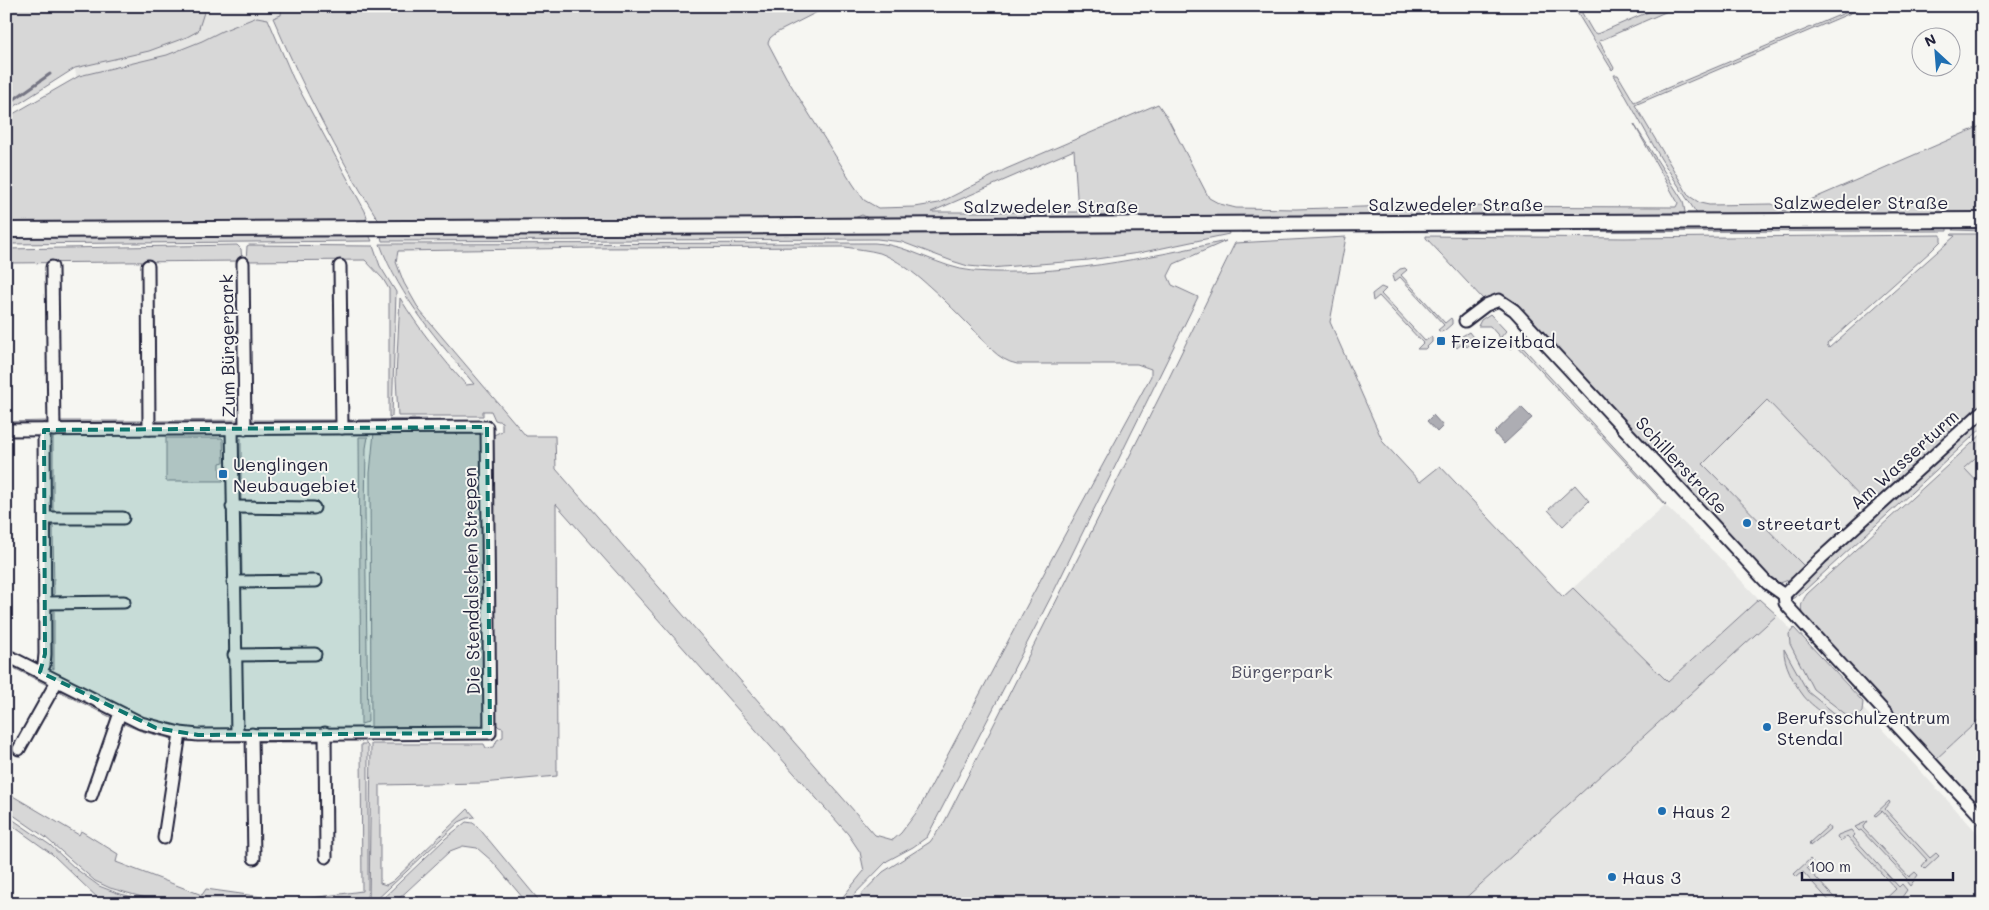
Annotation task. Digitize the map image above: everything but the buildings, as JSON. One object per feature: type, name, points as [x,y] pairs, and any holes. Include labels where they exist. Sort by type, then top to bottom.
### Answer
[{"type":"main road","name":"Salzwedeler Straße","points":[[6,230],[1983,220]]},
{"type":"street","name":"Zum Bürgerpark","points":[[243,263],[246,429]]},
{"type":"street","points":[[148,266],[149,429]]},
{"type":"street","points":[[340,266],[342,428]]},
{"type":"street","points":[[40,672],[44,665],[45,654],[45,518],[49,430],[52,267]]},
{"type":"street","name":"Schillerstraße","points":[[1465,321],[1493,301],[1499,300],[1514,310],[1767,583],[1784,595],[1784,603],[1983,820]]},
{"type":"street","name":"Am Wasserturm","points":[[1784,595],[1821,558],[1983,410]]},
{"type":"street","name":"Die Stendalschen Strepen","points":[[324,733],[490,733],[487,427],[357,428]]},
{"type":"street","name":"Zum Bürgerpark","points":[[6,430],[357,428]]},
{"type":"street","points":[[232,429],[234,655],[237,734]]},
{"type":"street","points":[[232,507],[314,508]]},
{"type":"street","points":[[45,518],[123,518]]},
{"type":"street","points":[[233,582],[316,581]]},
{"type":"street","points":[[45,602],[124,602]]},
{"type":"street","points":[[234,655],[315,654]]},
{"type":"street","points":[[6,655],[140,723],[180,733],[198,735],[324,733],[326,857]]},
{"type":"street","points":[[19,749],[57,681]]},
{"type":"street","points":[[91,796],[120,713]]},
{"type":"street","points":[[164,838],[180,733]]},
{"type":"street","points":[[252,734],[254,858]]},
{"type":"highlighted area","points":[[487,427],[490,733],[198,735],[156,728],[40,672],[45,654],[44,430]]},
{"type":"shaded area","points":[[64,6],[304,6],[170,57],[77,81]]},
{"type":"shaded area","points":[[1767,400],[1869,506],[1804,566],[1702,464]]},
{"type":"shaded area","points":[[1521,407],[1532,418],[1504,444],[1494,433]]},
{"type":"shaded area","points":[[1433,415],[1443,426],[1437,432],[1427,421]]},
{"type":"shaded area","points":[[1983,451],[1983,488],[1964,468]]},
{"type":"shaded area","points":[[1665,505],[1759,599],[1668,682],[1573,588]]},
{"type":"shaded area","name":"Berufsschulzentrum Stendal","points":[[1777,615],[1983,839],[1983,904],[1459,904]]},
{"type":"shaded area","points":[[1983,716],[1983,810],[1936,759]]},
{"type":"green space","points":[[6,6],[206,6],[198,31],[187,37],[149,51],[75,68],[6,112]]},
{"type":"green space","points":[[282,6],[829,6],[776,33],[770,38],[768,43],[786,77],[853,184],[864,200],[878,208],[915,207],[939,203],[1006,169],[1158,104],[1167,117],[1209,198],[1220,204],[1236,208],[1296,209],[1395,206],[1676,207],[1678,203],[1634,124],[1683,201],[1685,212],[1681,215],[1046,220],[1046,212],[1078,212],[1074,150],[931,212],[1041,212],[1041,220],[873,220],[862,215],[847,221],[381,222],[362,194],[334,145],[284,44],[273,18],[281,15]]},
{"type":"green space","points":[[1573,6],[1578,6],[1593,32],[1597,34],[1662,6],[1679,6],[1599,41],[1614,68],[1612,70]]},
{"type":"green space","points":[[1861,6],[1867,6],[1635,105],[1689,196],[1700,203],[1709,205],[1772,204],[1785,211],[1983,125],[1983,216],[1697,214],[1661,159],[1614,75],[1618,75],[1634,102]]},
{"type":"green space","points":[[257,17],[268,19],[293,78],[365,211],[367,217],[364,223],[6,224],[6,118],[79,76],[167,55]]},
{"type":"green space","points":[[1947,226],[1947,231],[1241,232],[1246,228]]},
{"type":"green space","points":[[1955,226],[1983,226],[1983,231],[1953,230]]},
{"type":"green space","points":[[1227,228],[1229,234],[1139,253],[1089,260],[990,268],[968,266],[902,242],[877,239],[382,241],[381,236],[385,233]]},
{"type":"green space","points":[[368,233],[372,241],[6,244],[6,236]]},
{"type":"green space","points":[[1952,234],[1983,234],[1983,402],[1869,506],[1767,400],[1703,464],[1804,566],[1786,581],[1778,583],[1773,582],[1513,301],[1506,297],[1498,296],[1483,299],[1426,238],[1426,236],[1624,238],[1941,235],[1941,241],[1931,251],[1827,344],[1829,348],[1955,236]]},
{"type":"green space","name":"Bürgerpark","points":[[1346,237],[1330,322],[1383,442],[1420,482],[1440,466],[1563,597],[1573,588],[1668,682],[1759,599],[1777,615],[1459,904],[852,904],[883,872],[930,842],[945,821],[1166,384],[1235,243]]},
{"type":"green space","points":[[1226,241],[1174,264],[1168,276],[1172,285],[1198,297],[1055,589],[927,837],[887,861],[845,904],[837,904],[864,871],[860,852],[848,834],[556,504],[557,776],[482,783],[380,785],[380,883],[386,885],[393,881],[468,809],[475,817],[459,822],[372,904],[369,904],[371,744],[484,744],[486,748],[494,747],[497,740],[503,737],[503,728],[494,722],[492,436],[502,431],[502,422],[495,420],[491,411],[483,411],[483,416],[398,416],[396,377],[400,298],[423,332],[457,375],[466,385],[474,384],[421,318],[388,264],[380,244],[875,243],[900,248],[960,269],[1005,272],[1069,269],[1101,265]],"holes":[[[845,247],[880,253],[905,266],[941,297],[992,350],[1010,362],[1017,364],[1137,364],[1151,369],[1151,376],[919,809],[901,833],[893,840],[875,835],[556,469],[555,436],[526,436],[420,311],[404,283],[396,262],[398,251]]]},
{"type":"green space","points":[[237,245],[241,249],[242,261],[6,263],[6,249]]},
{"type":"green space","points":[[247,246],[373,246],[380,266],[396,292],[392,416],[389,417],[389,289],[383,279],[365,260],[246,261]]},
{"type":"green space","points":[[1405,268],[1407,270],[1401,275],[1445,323],[1451,318],[1452,324],[1444,331],[1438,330],[1444,325],[1400,277],[1394,282],[1392,276],[1400,269]]},
{"type":"green space","points":[[1381,287],[1386,289],[1381,294],[1425,341],[1432,338],[1432,342],[1425,349],[1417,349],[1423,343],[1379,296],[1373,301],[1372,294]]},
{"type":"green space","points":[[1490,314],[1506,331],[1501,337],[1510,346],[1516,340],[1665,505],[1516,344],[1510,349],[1490,326],[1478,326],[1481,320]]},
{"type":"green space","points":[[1469,332],[1475,340],[1467,347],[1463,343],[1457,348],[1452,342]]},
{"type":"green space","points":[[426,419],[425,423],[354,423],[349,420]]},
{"type":"green space","points":[[1983,419],[1983,427],[1804,591],[1792,599],[1794,591],[1799,586]]},
{"type":"green space","points":[[239,420],[233,424],[163,424],[156,421]]},
{"type":"green space","points":[[251,420],[334,420],[329,423],[256,423]]},
{"type":"green space","points":[[46,421],[43,424],[6,425],[6,422]]},
{"type":"green space","points":[[60,421],[143,421],[136,424],[66,425]]},
{"type":"green space","points":[[374,432],[478,432],[482,437],[484,722],[480,727],[371,729],[370,473]]},
{"type":"green space","points":[[1983,433],[1983,451],[1964,468],[1983,488],[1983,716],[1936,759],[1805,617],[1802,605],[1807,594]]},
{"type":"green space","points":[[53,437],[53,512],[50,510],[50,444]]},
{"type":"green space","points":[[359,437],[368,437],[366,448],[365,512],[368,722],[361,724]]},
{"type":"green space","points":[[166,438],[222,438],[224,462],[220,463],[220,477],[224,481],[166,481]]},
{"type":"green space","points":[[241,438],[241,501],[237,496],[237,443]]},
{"type":"green space","points":[[1575,485],[1589,501],[1563,526],[1548,510]]},
{"type":"green space","points":[[241,515],[242,574],[238,568],[239,516]]},
{"type":"green space","points":[[53,525],[54,595],[51,594],[51,528]]},
{"type":"green space","points":[[54,609],[54,669],[52,668],[51,612]]},
{"type":"green space","points":[[1794,628],[1863,702],[1862,712],[1857,717],[1848,716],[1813,689],[1790,644],[1789,634]]},
{"type":"green space","points":[[1784,649],[1808,692],[1848,724],[1831,718],[1806,699],[1790,673],[1785,660]]},
{"type":"green space","points":[[6,660],[43,680],[47,685],[6,664]]},
{"type":"green space","points":[[59,691],[67,691],[110,713],[112,718]]},
{"type":"green space","points":[[128,723],[169,736],[172,739],[141,731],[124,724]]},
{"type":"green space","points":[[189,738],[244,740],[245,742],[185,741]]},
{"type":"green space","points":[[265,738],[314,739],[318,742],[260,742]]},
{"type":"green space","points":[[361,744],[368,746],[368,889],[366,904],[167,904],[110,888],[95,881],[45,837],[6,810],[6,792],[79,835],[81,831],[118,854],[116,862],[202,895],[206,889],[290,901],[362,891]]},
{"type":"green space","points":[[1889,801],[1890,803],[1885,809],[1930,858],[1936,853],[1939,856],[1925,869],[1922,866],[1927,860],[1882,811],[1876,816],[1874,815]]},
{"type":"green space","points":[[6,815],[50,845],[76,869],[99,886],[117,893],[160,904],[104,904],[52,854],[6,821]]},
{"type":"green space","points":[[1868,821],[1863,828],[1909,877],[1915,872],[1918,875],[1910,886],[1906,881],[1907,879],[1861,830],[1859,831],[1855,827]]},
{"type":"green space","points":[[466,822],[473,823],[478,827],[542,904],[528,904],[492,861],[477,848],[463,846],[450,851],[393,904],[377,904],[446,838]]},
{"type":"green space","points":[[1828,826],[1830,829],[1810,846],[1809,843]]},
{"type":"green space","points":[[1851,830],[1855,835],[1853,837],[1899,887],[1902,884],[1907,890],[1897,904],[1880,904],[1896,889],[1847,836],[1841,841],[1837,837]]},
{"type":"green space","points":[[1810,859],[1813,862],[1807,868],[1840,904],[1832,904],[1803,872],[1797,877],[1794,874]]},
{"type":"waterway","points":[[6,105],[50,74]]},
{"type":"place","name":"Freizeitbad","points":[[1441,341]]},
{"type":"place","name":"Uenglingen Neubaugebiet","points":[[223,474]]},
{"type":"place","name":"streetart","points":[[1747,523]]},
{"type":"place","name":"Berufsschulzentrum Stendal","points":[[1767,727]]},
{"type":"place","name":"Haus 2","points":[[1662,811]]},
{"type":"place","name":"Haus 3","points":[[1612,877]]}]
